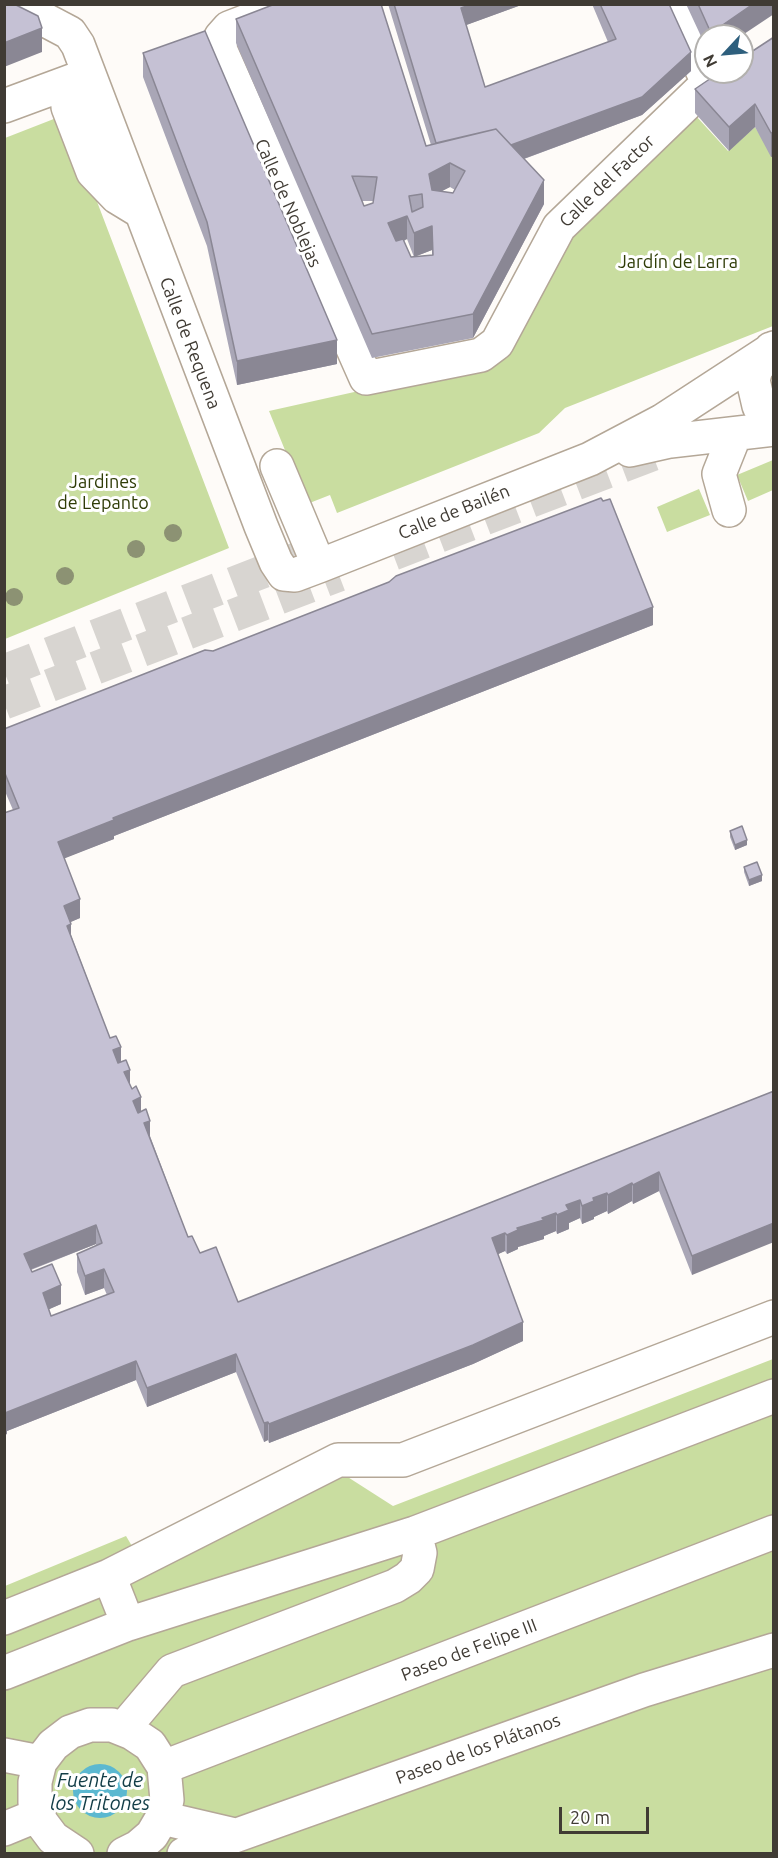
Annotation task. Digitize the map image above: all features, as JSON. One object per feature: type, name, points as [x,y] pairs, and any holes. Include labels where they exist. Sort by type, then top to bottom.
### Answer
[{"type":"street","name":"Calle de Requena","points":[[15,4],[70,33],[78,45],[280,570],[284,574],[295,575],[319,566]]},
{"type":"street","name":"Calle de Noblejas","points":[[291,4],[229,28],[221,37],[220,49],[366,378],[481,355],[497,342]]},
{"type":"street","points":[[672,4],[694,28]]},
{"type":"street","points":[[4,106],[88,75]]},
{"type":"street","name":"Calle del Factor","points":[[497,342],[559,227],[714,84]]},
{"type":"street","points":[[68,107],[93,172],[117,196],[140,211]]},
{"type":"street","points":[[772,348],[756,369],[753,380],[759,406],[774,420]]},
{"type":"street","name":"Calle de Bailén","points":[[319,566],[590,459],[662,421],[772,348]]},
{"type":"street","name":"Calle de Bailén","points":[[590,459],[670,441],[774,429]]},
{"type":"street","points":[[729,510],[719,474],[735,434]]},
{"type":"street","points":[[277,466],[319,566]]},
{"type":"street","points":[[4,1618],[109,1576],[338,1460],[403,1460],[774,1317]]},
{"type":"street","points":[[4,1673],[128,1624],[415,1533],[774,1396]]},
{"type":"street","name":"Paseo de Felipe III","points":[[164,1767],[774,1532]]},
{"type":"street","points":[[123,1729],[172,1671],[394,1586],[408,1578],[417,1569],[420,1553],[415,1533]]},
{"type":"street","points":[[109,1576],[128,1624]]},
{"type":"street","name":"Paseo de los Plátanos","points":[[184,1854],[644,1690],[774,1650]]},
{"type":"street","points":[[71,1853],[53,1838],[38,1815],[35,1782],[40,1762],[53,1745],[70,1732],[90,1725],[112,1725],[150,1745],[164,1767],[167,1800],[162,1818],[152,1835],[138,1847],[124,1854]]},
{"type":"street","points":[[4,1755],[40,1762]]},
{"type":"street","points":[[4,1829],[38,1815]]},
{"type":"street","points":[[162,1818],[235,1835]]},
{"type":"green space","name":"Jardines de Lepanto","points":[[64,115],[229,548],[5,639],[5,138]]},
{"type":"green space","name":"Jardín de Larra","points":[[696,116],[728,151],[755,127],[773,156],[773,326],[565,408],[539,433],[337,513],[330,495],[307,504],[269,411],[507,358],[574,231]]},
{"type":"green space","points":[[773,460],[773,490],[748,501],[737,475]]},
{"type":"green space","points":[[699,489],[710,515],[667,532],[657,507]]},
{"type":"green space","points":[[773,1359],[773,1853],[5,1854],[5,1586],[126,1536],[145,1568],[343,1474],[393,1506]]},
{"type":"water","name":"Fuente de los Tritones","points":[[100,1764],[110,1766],[119,1772],[125,1781],[127,1791],[125,1801],[119,1810],[110,1816],[100,1818],[90,1816],[81,1810],[75,1801],[73,1791],[75,1781],[81,1772],[90,1766]]},
{"type":"building","points":[[4,4],[14,4],[38,16],[42,28],[4,43]]},
{"type":"building","points":[[275,4],[381,4],[426,146],[496,129],[544,180],[473,314],[372,334],[236,19]],"holes":[[[450,163],[465,171],[453,193],[432,190],[429,174]],[[352,176],[377,177],[373,203],[364,206]],[[422,194],[423,207],[412,212],[409,196]],[[407,216],[414,233],[432,226],[433,255],[411,257],[403,239],[396,241],[388,223]]]},
{"type":"building","points":[[394,4],[472,4],[461,8],[485,87],[616,39],[600,4],[669,4],[691,52],[642,97],[511,145],[496,129],[436,143]]},
{"type":"building","points":[[698,4],[753,4],[724,24],[707,24]]},
{"type":"building","points":[[205,31],[337,340],[237,361],[207,222],[143,53]]},
{"type":"building","points":[[774,37],[774,132],[771,133],[755,104],[729,127],[695,89],[702,84],[754,84],[754,50]]},
{"type":"building","points":[[601,498],[603,501],[610,499],[653,607],[113,818],[114,820],[58,842],[80,899],[64,906],[71,924],[67,926],[110,1038],[116,1036],[121,1047],[113,1050],[118,1063],[126,1060],[130,1070],[124,1072],[132,1089],[136,1086],[141,1097],[133,1101],[138,1113],[146,1109],[150,1121],[144,1123],[188,1237],[192,1236],[200,1253],[216,1247],[238,1302],[774,1091],[774,1223],[692,1256],[659,1172],[608,1195],[607,1193],[593,1198],[594,1201],[582,1206],[580,1200],[566,1205],[569,1210],[517,1228],[518,1230],[507,1235],[505,1233],[492,1238],[523,1322],[473,1345],[269,1424],[264,1423],[236,1354],[147,1388],[136,1361],[5,1413],[7,1416],[4,1417],[4,813],[19,808],[4,771],[4,729],[205,650],[213,651],[389,582],[396,576]],"holes":[[[96,1225],[102,1243],[77,1254],[85,1276],[104,1269],[114,1292],[51,1316],[43,1293],[61,1285],[52,1264],[32,1272],[24,1254]]]},
{"type":"building","points":[[742,826],[747,840],[735,845],[730,831]]},
{"type":"building","points":[[757,862],[762,875],[749,880],[744,867]]},
{"type":"tunnel","points":[[393,554],[667,449]]},
{"type":"tunnel","points":[[4,671],[304,556]]},
{"type":"tunnel","points":[[4,703],[339,575]]}]
